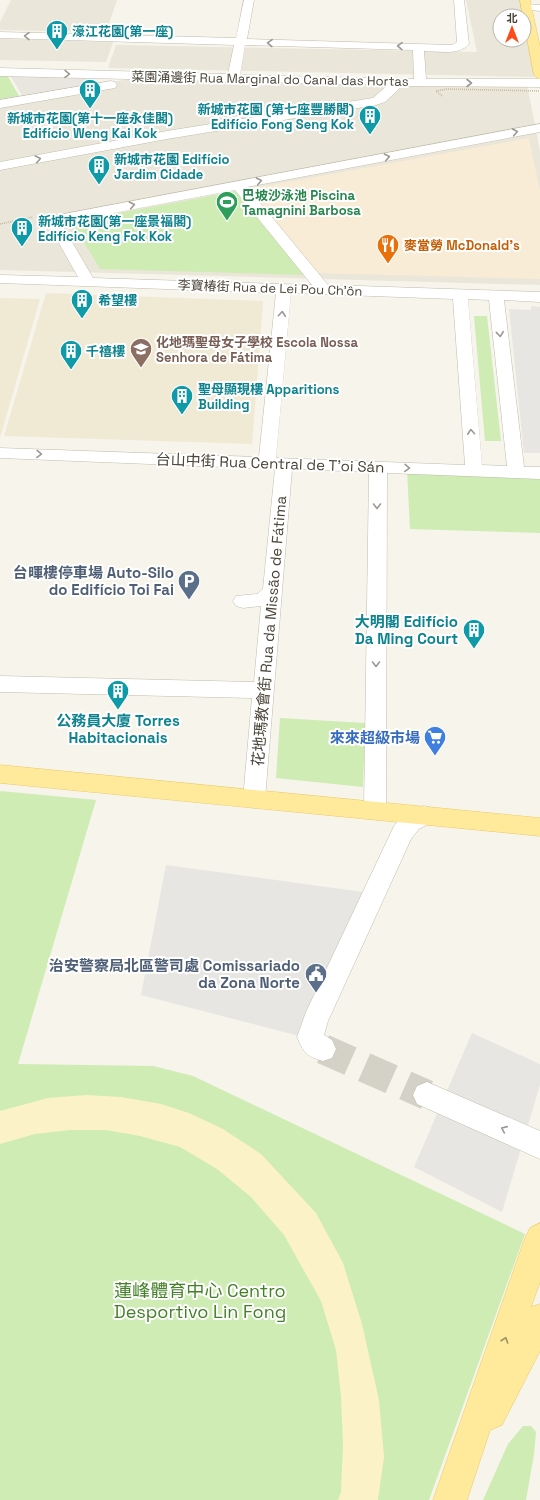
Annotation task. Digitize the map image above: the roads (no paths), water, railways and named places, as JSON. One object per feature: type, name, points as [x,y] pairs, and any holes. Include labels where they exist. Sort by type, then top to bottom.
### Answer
[{"type":"main road","points":[[526,4],[535,29],[540,75]]},
{"type":"main road","points":[[0,774],[254,799],[391,819]]},
{"type":"main road","points":[[424,815],[540,827]]},
{"type":"main road","points":[[453,1492],[540,1238]]},
{"type":"main road","points":[[453,1492],[540,1319]]},
{"type":"street","points":[[234,78],[249,0]]},
{"type":"street","points":[[0,36],[241,41],[453,48],[463,44],[459,0]]},
{"type":"street","points":[[526,4],[540,8]]},
{"type":"street","points":[[418,47],[420,82]]},
{"type":"street","name":"菜園涌邊街 Rua Marginal do Canal das Hortas","points":[[0,72],[540,84]]},
{"type":"street","points":[[17,73],[34,98]]},
{"type":"street","points":[[38,73],[53,95]]},
{"type":"street","points":[[0,104],[159,76]]},
{"type":"street","points":[[167,135],[334,99],[342,93],[341,80]]},
{"type":"street","points":[[0,166],[167,135],[376,101],[399,82]]},
{"type":"street","points":[[88,282],[53,220],[540,128]]},
{"type":"street","points":[[238,185],[324,290]]},
{"type":"street","name":"李寶椿街 Rua de Lei Pou Ch'ôn","points":[[0,279],[540,297]]},
{"type":"street","name":"花地瑪教會街 Rua da Missão de Fátima","points":[[254,799],[272,592],[284,288]]},
{"type":"street","points":[[460,294],[474,471]]},
{"type":"street","points":[[496,295],[516,472]]},
{"type":"street","name":"台山中街 Rua Central de T'oi Sán","points":[[0,453],[540,473]]},
{"type":"street","points":[[323,1049],[317,1047],[310,1037],[391,819],[378,467]]},
{"type":"street","points":[[270,614],[258,604],[243,601],[258,601],[264,599],[272,592]]},
{"type":"street","points":[[0,684],[264,690]]},
{"type":"street","points":[[391,819],[411,822],[424,815]]},
{"type":"street","points":[[427,1095],[540,1145]]},
{"type":"tunnel","points":[[324,1050],[323,1049],[427,1095]]},
{"type":"place","name":"濠江花園(第一座)","points":[[57,50]]},
{"type":"place","name":"新城市花園(第十一座永佳閣) Edifício Weng Kai Kok","points":[[90,110]]},
{"type":"place","name":"新城市花園 (第七座豐勝閣) Edifício Fong Seng Kok","points":[[370,136]]},
{"type":"place","name":"新城市花園 Edifício Jardim Cidade","points":[[99,186]]},
{"type":"place","name":"巴坡沙泳池 Piscina Tamagnini Barbosa","points":[[227,222]]},
{"type":"place","name":"新城市花園(第一座景福閣) Edifício Keng Fok Kok","points":[[22,248]]},
{"type":"place","name":"麥當勞 McDonald's","points":[[388,264]]},
{"type":"place","name":"希望樓","points":[[82,320]]},
{"type":"place","name":"化地瑪聖母女子學校 Escola Nossa Senhora de Fátima","points":[[141,368]]},
{"type":"place","name":"千禧樓","points":[[71,370]]},
{"type":"place","name":"聖母顯現樓 Apparitions Building","points":[[182,416]]},
{"type":"place","name":"台暉樓停車場 Auto-Silo do Edifício Toi Fai","points":[[189,600]]},
{"type":"place","name":"大明閣 Edifício Da Ming Court","points":[[474,650]]},
{"type":"place","name":"公務員大廈 Torres Habitacionais","points":[[118,710]]},
{"type":"place","name":"來來超級市場","points":[[435,756]]},
{"type":"place","name":"治安警察局北區警司處 Comissariado da Zona Norte","points":[[316,994]]},
{"type":"park label","name":"蓮峰體育中心 Centro Desportivo Lin Fong","points":[[200,1300]]}]
